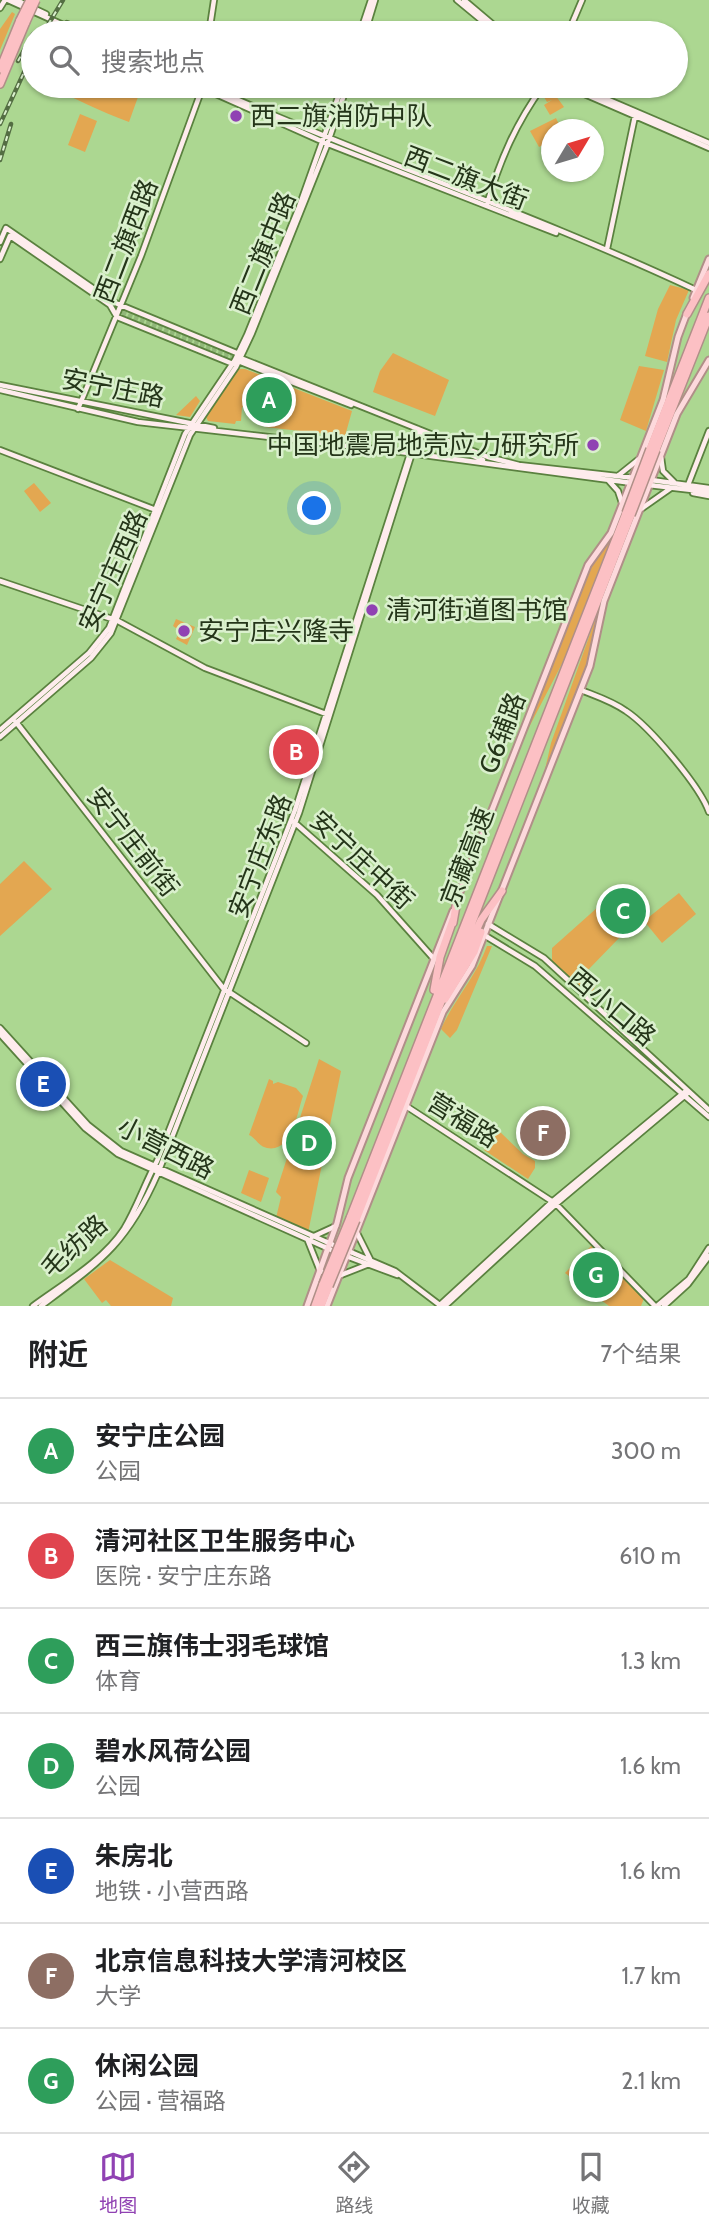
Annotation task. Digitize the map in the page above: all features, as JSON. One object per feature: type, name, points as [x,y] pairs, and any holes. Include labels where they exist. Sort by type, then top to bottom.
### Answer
[{"type":"highway","points":[[23,21],[30,0]]},
{"type":"highway","points":[[23,21],[36,0]]},
{"type":"highway","points":[[0,69],[21,25]]},
{"type":"highway","points":[[0,84],[21,26]]},
{"type":"highway","points":[[687,314],[709,274]]},
{"type":"highway","points":[[630,513],[709,298]]},
{"type":"highway","points":[[652,453],[709,316]]},
{"type":"highway","name":"京藏高速","points":[[353,1219],[431,1006],[630,513]]},
{"type":"highway","name":"京藏高速","points":[[353,1219],[630,513]]},
{"type":"highway","points":[[433,1019],[488,910],[502,891]]},
{"type":"highway","points":[[440,985],[457,900]]},
{"type":"highway","points":[[431,1006],[440,957],[453,920]]},
{"type":"highway","points":[[315,1306],[353,1219]]},
{"type":"highway","points":[[321,1306],[326,1285]]},
{"type":"main road","points":[[0,8],[6,0],[54,21]]},
{"type":"main road","points":[[16,0],[62,21]]},
{"type":"main road","points":[[211,21],[214,0]]},
{"type":"main road","points":[[366,21],[373,0]]},
{"type":"main road","points":[[457,0],[482,21]]},
{"type":"main road","points":[[464,0],[488,21]]},
{"type":"main road","points":[[474,9],[478,0]]},
{"type":"main road","points":[[573,21],[582,0]]},
{"type":"main road","name":"西二旗西路","points":[[80,406],[122,305],[199,98]]},
{"type":"main road","name":"西二旗大街","points":[[230,98],[326,141],[607,249],[696,290]]},
{"type":"main road","name":"西二旗中路","points":[[158,511],[192,426],[237,359],[341,98]]},
{"type":"main road","points":[[487,205],[499,162],[535,98]]},
{"type":"main road","points":[[595,98],[709,146]]},
{"type":"main road","points":[[601,98],[636,115]]},
{"type":"main road","points":[[607,249],[636,115]]},
{"type":"main road","points":[[0,242],[6,228],[110,305],[117,317],[237,359],[419,432],[514,464],[614,475],[650,483],[688,485],[709,492]]},
{"type":"main road","points":[[0,259],[10,236],[113,302],[237,359]]},
{"type":"main road","name":"G6辅路","points":[[320,1271],[336,1227],[348,1178],[588,565],[630,513],[650,483],[652,453],[678,337],[709,259]]},
{"type":"main road","name":"G6辅路","points":[[338,1278],[443,1012],[470,971],[592,661],[602,606],[630,513],[631,480],[652,453],[709,360]]},
{"type":"main road","name":"安宁庄路","points":[[0,387],[80,406],[185,420],[192,426],[605,480],[631,480]]},
{"type":"main road","points":[[688,485],[709,431]]},
{"type":"main road","name":"安宁庄路","points":[[419,432],[494,464]]},
{"type":"main road","name":"安宁庄东路","points":[[293,821],[419,432]]},
{"type":"main road","points":[[0,450],[158,511]]},
{"type":"main road","name":"安宁庄东路","points":[[152,1168],[293,821],[410,453]]},
{"type":"main road","points":[[614,475],[627,471],[652,453],[664,472],[678,484]]},
{"type":"main road","points":[[605,480],[618,491],[630,513],[666,489]]},
{"type":"main road","points":[[650,483],[666,489],[709,492]]},
{"type":"main road","name":"安宁庄西路","points":[[0,730],[101,649],[116,620],[158,511]]},
{"type":"main road","points":[[0,581],[116,620],[205,668],[326,714]]},
{"type":"main road","points":[[581,690],[619,706],[640,722],[703,796],[709,811]]},
{"type":"main road","name":"安宁庄西路","points":[[0,737],[14,721]]},
{"type":"main road","name":"安宁庄前街","points":[[14,721],[225,990],[306,1043]]},
{"type":"main road","name":"安宁庄中街","points":[[293,821],[377,895],[434,959]]},
{"type":"main road","name":"西小口路","points":[[488,924],[550,963],[709,1117]]},
{"type":"main road","points":[[493,940],[497,929]]},
{"type":"main road","name":"西小口路","points":[[484,936],[526,959],[709,1110]]},
{"type":"main road","points":[[526,959],[534,953],[533,950]]},
{"type":"main road","points":[[542,972],[550,963]]},
{"type":"main road","name":"安宁庄东路","points":[[159,1172],[225,990]]},
{"type":"main road","name":"小营西路","points":[[0,1028],[88,1125],[121,1151],[159,1172],[404,1278],[442,1306]]},
{"type":"main road","name":"小营西路","points":[[0,1034],[100,1142],[152,1168]]},
{"type":"main road","points":[[442,1306],[555,1203],[686,1093]]},
{"type":"main road","name":"营福路","points":[[406,1107],[555,1203],[656,1306]]},
{"type":"main road","name":"毛纺路","points":[[33,1306],[93,1261],[114,1241],[131,1214],[152,1168]]},
{"type":"main road","name":"毛纺路","points":[[41,1306],[96,1265],[117,1244],[138,1217],[159,1172]]},
{"type":"main road","points":[[307,1306],[320,1271],[309,1239],[336,1227],[355,1233],[370,1262],[338,1278],[327,1306]]},
{"type":"main road","points":[[656,1306],[689,1279],[709,1248]]},
{"type":"main road","points":[[664,1306],[688,1284],[709,1256]]},
{"type":"main road","points":[[320,1271],[338,1278]]},
{"type":"shaded area","points":[[12,12],[15,14],[0,50],[0,29]]},
{"type":"shaded area","points":[[73,98],[138,98],[129,122]]},
{"type":"shaded area","points":[[545,98],[557,98],[564,107],[550,115],[544,105],[552,100],[547,102]]},
{"type":"shaded area","points":[[80,114],[97,121],[85,152],[68,145]]},
{"type":"shaded area","points":[[541,126],[541,146],[539,147],[530,131]]},
{"type":"shaded area","points":[[670,285],[689,290],[676,320],[667,362],[645,356],[658,309]]},
{"type":"shaded area","points":[[393,353],[449,380],[435,416],[373,392],[380,371]]},
{"type":"shaded area","points":[[639,366],[664,370],[646,431],[620,420]]},
{"type":"shaded area","points":[[237,369],[245,369],[352,411],[345,436],[265,427],[267,410],[242,407],[241,421],[236,421],[235,424],[208,421],[205,415]]},
{"type":"shaded area","points":[[196,396],[200,401],[190,417],[176,415]]},
{"type":"shaded area","points":[[34,483],[51,503],[40,512],[24,491]]},
{"type":"shaded area","points":[[617,528],[567,654],[525,735],[592,566]]},
{"type":"shaded area","points":[[599,609],[589,664],[544,774],[551,743]]},
{"type":"shaded area","points":[[176,619],[195,627],[187,645],[176,639],[180,631],[173,626]]},
{"type":"shaded area","points":[[24,861],[52,889],[0,936],[0,884]]},
{"type":"shaded area","points":[[619,891],[643,917],[626,931],[604,905]]},
{"type":"shaded area","points":[[679,893],[696,914],[662,943],[644,921]]},
{"type":"shaded area","points":[[598,907],[621,936],[588,970],[597,983],[590,996],[552,963],[552,948]]},
{"type":"shaded area","points":[[487,946],[492,946],[457,1030],[450,1038],[441,1029]]},
{"type":"shaded area","points":[[319,1059],[341,1071],[308,1233],[276,1218],[281,1197],[276,1192]]},
{"type":"shaded area","points":[[269,1079],[273,1084],[278,1082],[296,1088],[303,1096],[288,1138],[275,1148],[264,1147],[249,1135]]},
{"type":"shaded area","points":[[499,1131],[523,1154],[535,1161],[535,1168],[528,1179],[484,1150]]},
{"type":"shaded area","points":[[249,1170],[269,1178],[261,1202],[241,1193]]},
{"type":"shaded area","points":[[594,1243],[592,1249],[607,1264],[611,1262],[645,1296],[641,1306],[609,1306],[565,1273]]},
{"type":"shaded area","points":[[110,1260],[173,1298],[171,1306],[111,1306],[106,1300],[102,1303],[84,1279]]},
{"type":"tunnel","points":[[116,310],[235,360]]},
{"type":"tunnel","points":[[129,311],[237,357]]},
{"type":"railway","points":[[50,21],[63,0]]},
{"type":"railway","points":[[18,61],[21,56]]},
{"type":"railway","points":[[0,124],[21,79]]},
{"type":"railway","points":[[0,160],[11,124]]},
{"type":"place","name":"西二旗消防中队","points":[[236,116]]},
{"type":"place","name":"安宁庄公园","points":[[269,400]]},
{"type":"place","name":"中国地震局地壳应力研究所","points":[[593,445]]},
{"type":"place","name":"清河街道图书馆","points":[[372,610]]},
{"type":"place","name":"安宁庄兴隆寺","points":[[184,631]]},
{"type":"place","name":"清河社区卫生服务中心","points":[[296,752]]},
{"type":"place","name":"西三旗伟士羽毛球馆","points":[[623,911]]},
{"type":"place","name":"朱房北","points":[[43,1084]]},
{"type":"place","name":"北京信息科技大学清河校区","points":[[543,1133]]},
{"type":"place","name":"碧水风荷公园","points":[[309,1143]]},
{"type":"place","name":"休闲公园","points":[[596,1275]]}]
